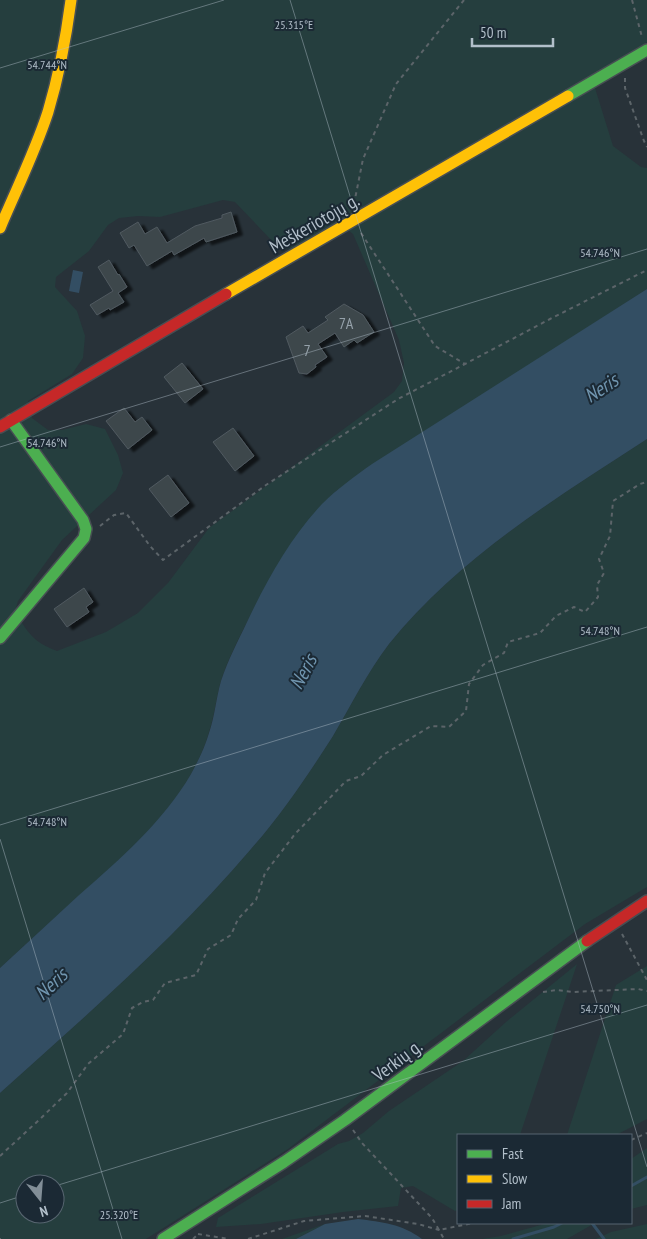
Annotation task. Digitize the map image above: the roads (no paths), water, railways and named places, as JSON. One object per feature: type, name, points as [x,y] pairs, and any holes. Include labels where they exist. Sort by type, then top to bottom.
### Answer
[{"type":"street","points":[[0,228],[45,119],[60,64],[71,0]]},
{"type":"street","name":"Meškeriotojų g.","points":[[0,427],[646,51]]},
{"type":"street","points":[[0,638],[84,538],[86,533],[84,520],[11,420]]},
{"type":"street","name":"Verkių g.","points":[[163,1239],[284,1162],[345,1120],[580,944],[647,901]]},
{"type":"water","points":[[73,270],[83,272],[79,293],[69,291]]},
{"type":"water","name":"Neris","points":[[647,289],[647,439],[543,507],[510,531],[446,584],[416,613],[381,655],[314,765],[284,808],[251,849],[161,945],[98,1005],[0,1093],[0,968],[139,840],[180,792],[199,759],[213,720],[221,681],[237,643],[271,575],[289,545],[310,517],[334,493],[372,464]]},
{"type":"water","points":[[358,1219],[399,1227],[422,1239],[296,1239],[325,1224]]},
{"type":"waterway","points":[[632,1185],[647,1177]]},
{"type":"waterway","points":[[513,1239],[560,1224]]},
{"type":"waterway","points":[[593,1224],[604,1239]]}]
